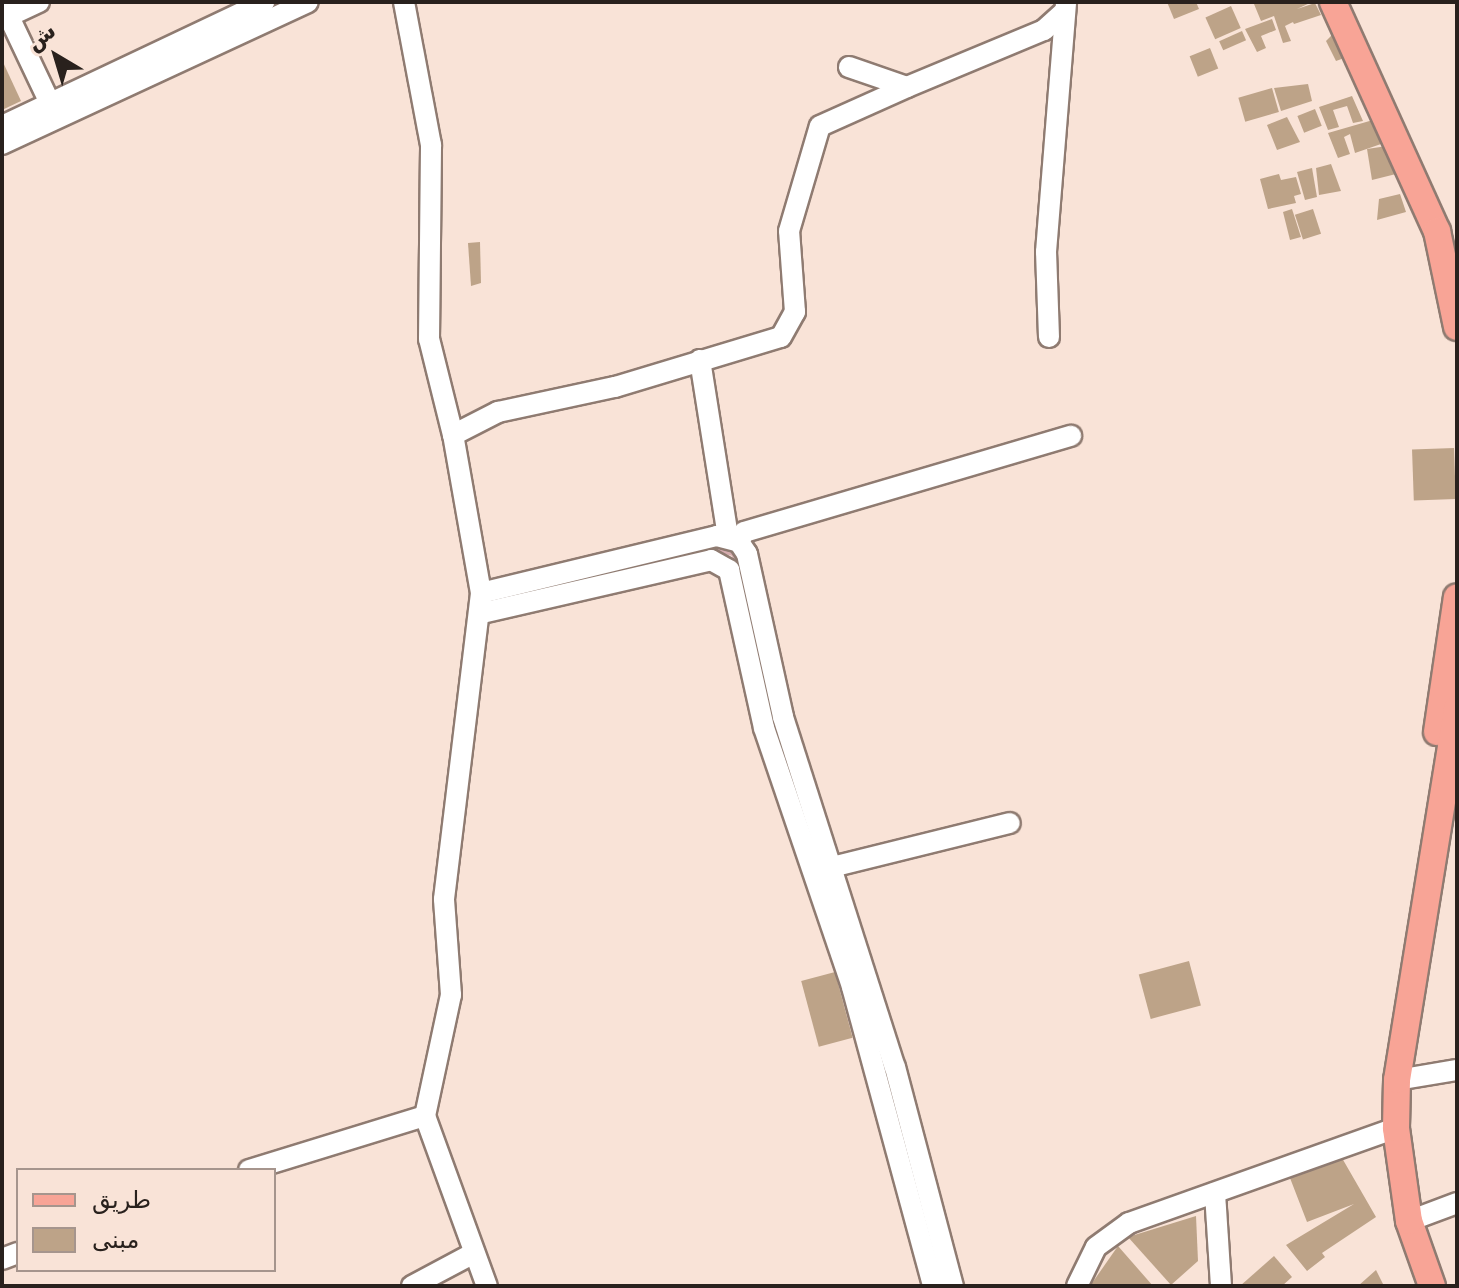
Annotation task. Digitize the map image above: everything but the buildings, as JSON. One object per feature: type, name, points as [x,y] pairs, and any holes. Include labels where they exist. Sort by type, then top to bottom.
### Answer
[{"type":"main road","points":[[1333,2],[1437,231],[1457,327]]},
{"type":"main road","points":[[1348,2],[1457,239]]},
{"type":"main road","points":[[1413,962],[1409,925],[1457,597]]},
{"type":"main road","points":[[1432,1286],[1409,1221],[1396,1128],[1397,1080],[1413,962],[1425,921],[1457,709]]},
{"type":"street","points":[[39,2],[6,9],[50,103]]},
{"type":"street","points":[[2,144],[308,2]]},
{"type":"street","points":[[404,2],[431,145],[429,339],[453,435],[482,603],[444,899],[451,995],[425,1116],[487,1286]]},
{"type":"street","points":[[2,126],[258,3]]},
{"type":"street","points":[[453,435],[498,412],[615,387],[781,337],[795,312],[789,231],[820,126],[1044,30],[1066,7]]},
{"type":"street","points":[[1049,337],[1046,252],[1066,7]]},
{"type":"street","points":[[849,67],[907,87]]},
{"type":"street","points":[[700,360],[734,539],[747,554],[783,717],[832,867],[933,1286]]},
{"type":"street","points":[[482,603],[734,539],[744,532],[1071,436]]},
{"type":"street","points":[[482,603],[711,560],[729,570],[764,728],[860,984],[953,1286]]},
{"type":"street","points":[[832,867],[1010,823]]},
{"type":"street","points":[[1397,1080],[1457,1070]]},
{"type":"street","points":[[256,1168],[425,1116]]},
{"type":"street","points":[[1077,1286],[1096,1247],[1129,1223],[1396,1128]]},
{"type":"street","points":[[1215,1193],[1221,1286]]},
{"type":"street","points":[[1409,1221],[1457,1203]]},
{"type":"street","points":[[412,1286],[474,1253]]},
{"type":"waterway","points":[[525,593],[713,549],[733,553],[740,567]]},
{"type":"waterway","points":[[768,694],[774,719]]}]
